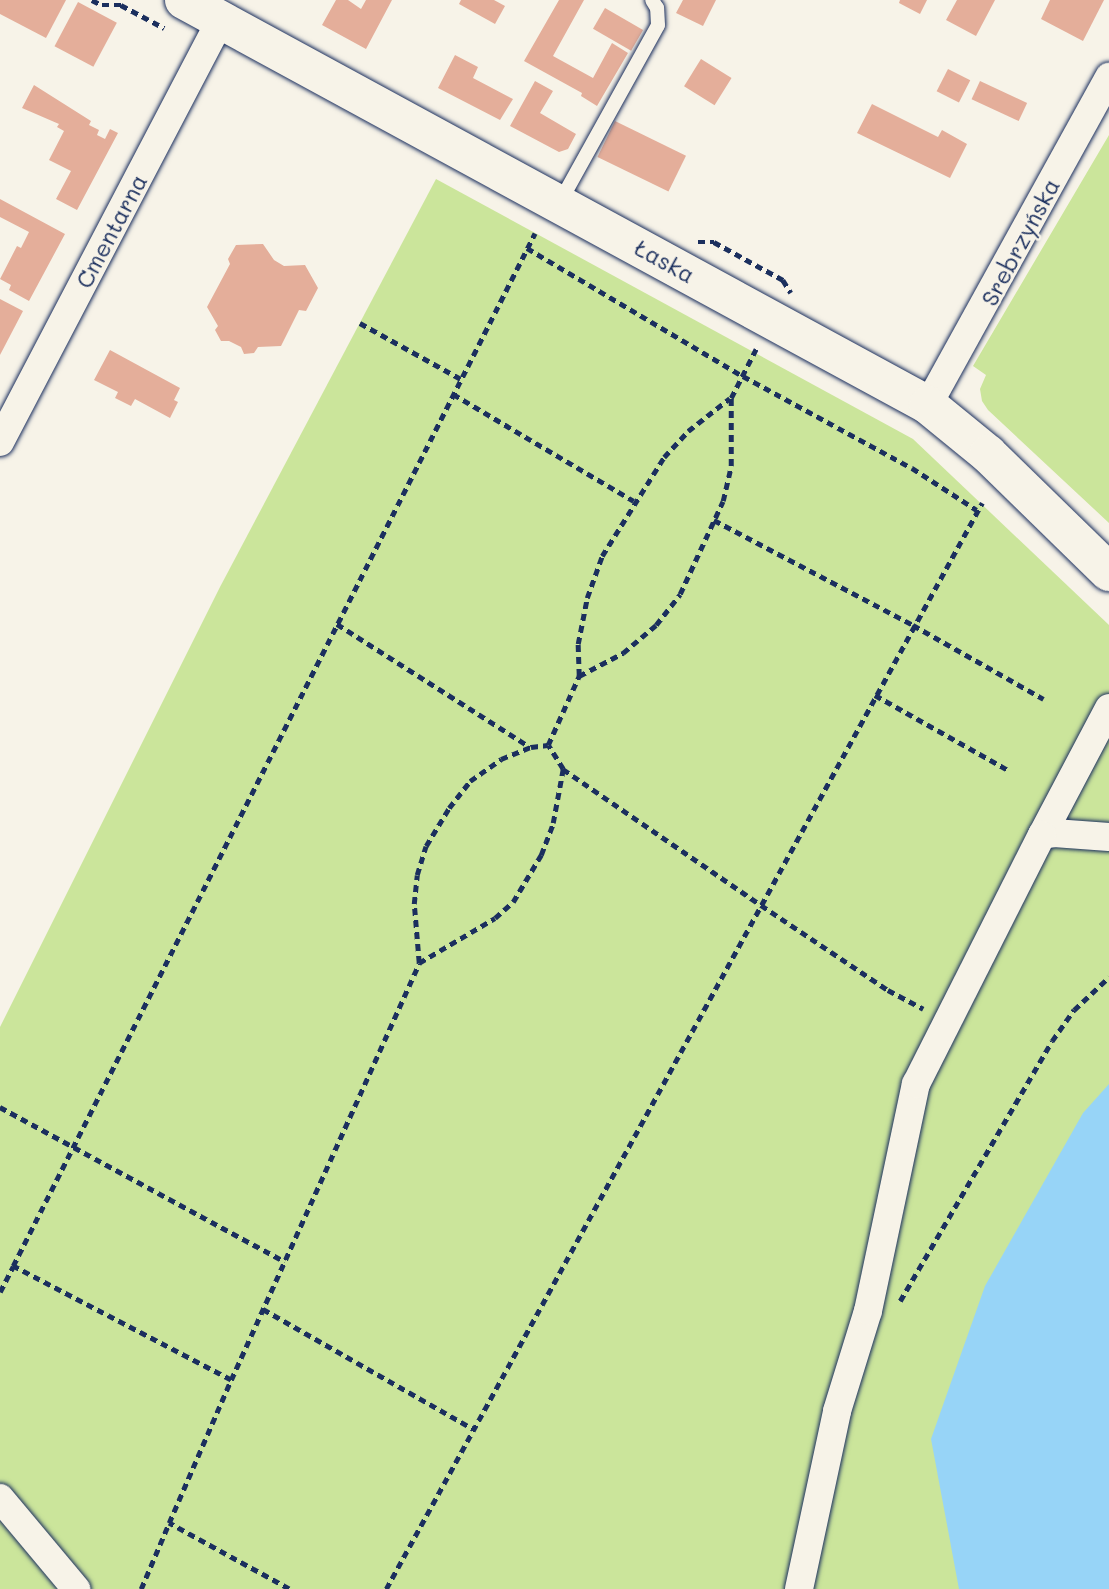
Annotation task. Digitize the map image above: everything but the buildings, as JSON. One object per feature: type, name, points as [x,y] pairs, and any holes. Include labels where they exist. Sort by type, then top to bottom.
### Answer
[{"type":"main road","name":"Łaska","points":[[199,7],[928,405],[988,454],[1109,572]]},
{"type":"street","name":"Cmentarna","points":[[0,442],[199,7]]},
{"type":"street","name":"Srebrzyńska","points":[[928,405],[1109,77]]},
{"type":"street","points":[[799,1589],[837,1411],[868,1311],[909,1105],[916,1084],[1109,708]]},
{"type":"street","points":[[1042,835],[1054,833],[1109,837]]},
{"type":"street","points":[[0,1498],[76,1589]]},
{"type":"lane","points":[[559,203],[658,24],[657,8],[652,0]]},
{"type":"path","points":[[0,1292],[534,233]]},
{"type":"path","points":[[527,248],[743,376],[912,468],[976,510]]},
{"type":"path","points":[[360,323],[461,379]]},
{"type":"path","points":[[548,745],[579,676],[578,645],[587,598],[603,556],[634,501],[664,457],[688,431],[731,398],[754,352]]},
{"type":"path","points":[[453,394],[634,501]]},
{"type":"path","points":[[579,676],[624,653],[656,625],[680,594],[715,520],[731,466],[731,398]]},
{"type":"path","points":[[386,1589],[982,503]]},
{"type":"path","points":[[715,520],[914,625],[1044,699]]},
{"type":"path","points":[[337,624],[531,747]]},
{"type":"path","points":[[875,695],[1008,769]]},
{"type":"path","points":[[141,1589],[231,1380],[419,963],[414,904],[426,846],[449,808],[470,781],[501,758],[531,747],[548,745]]},
{"type":"path","points":[[548,745],[563,769],[888,990],[947,1021]]},
{"type":"path","points":[[419,963],[495,918],[513,902],[541,855],[553,823],[563,769]]},
{"type":"path","points":[[894,1311],[1052,1041],[1074,1010],[1109,976]]},
{"type":"path","points":[[0,1107],[285,1262]]},
{"type":"path","points":[[13,1266],[231,1380]]},
{"type":"path","points":[[263,1309],[473,1429]]},
{"type":"path","points":[[169,1524],[289,1589]]},
{"type":"green space","points":[[1109,135],[1109,523],[988,410],[982,401],[980,389],[986,375],[973,366]]},
{"type":"green space","points":[[436,179],[913,439],[1109,625],[1109,1589],[0,1589],[0,1027],[220,587]]},
{"type":"water","points":[[1109,1084],[1109,1589],[959,1589],[931,1439],[985,1286],[1083,1113]]}]
